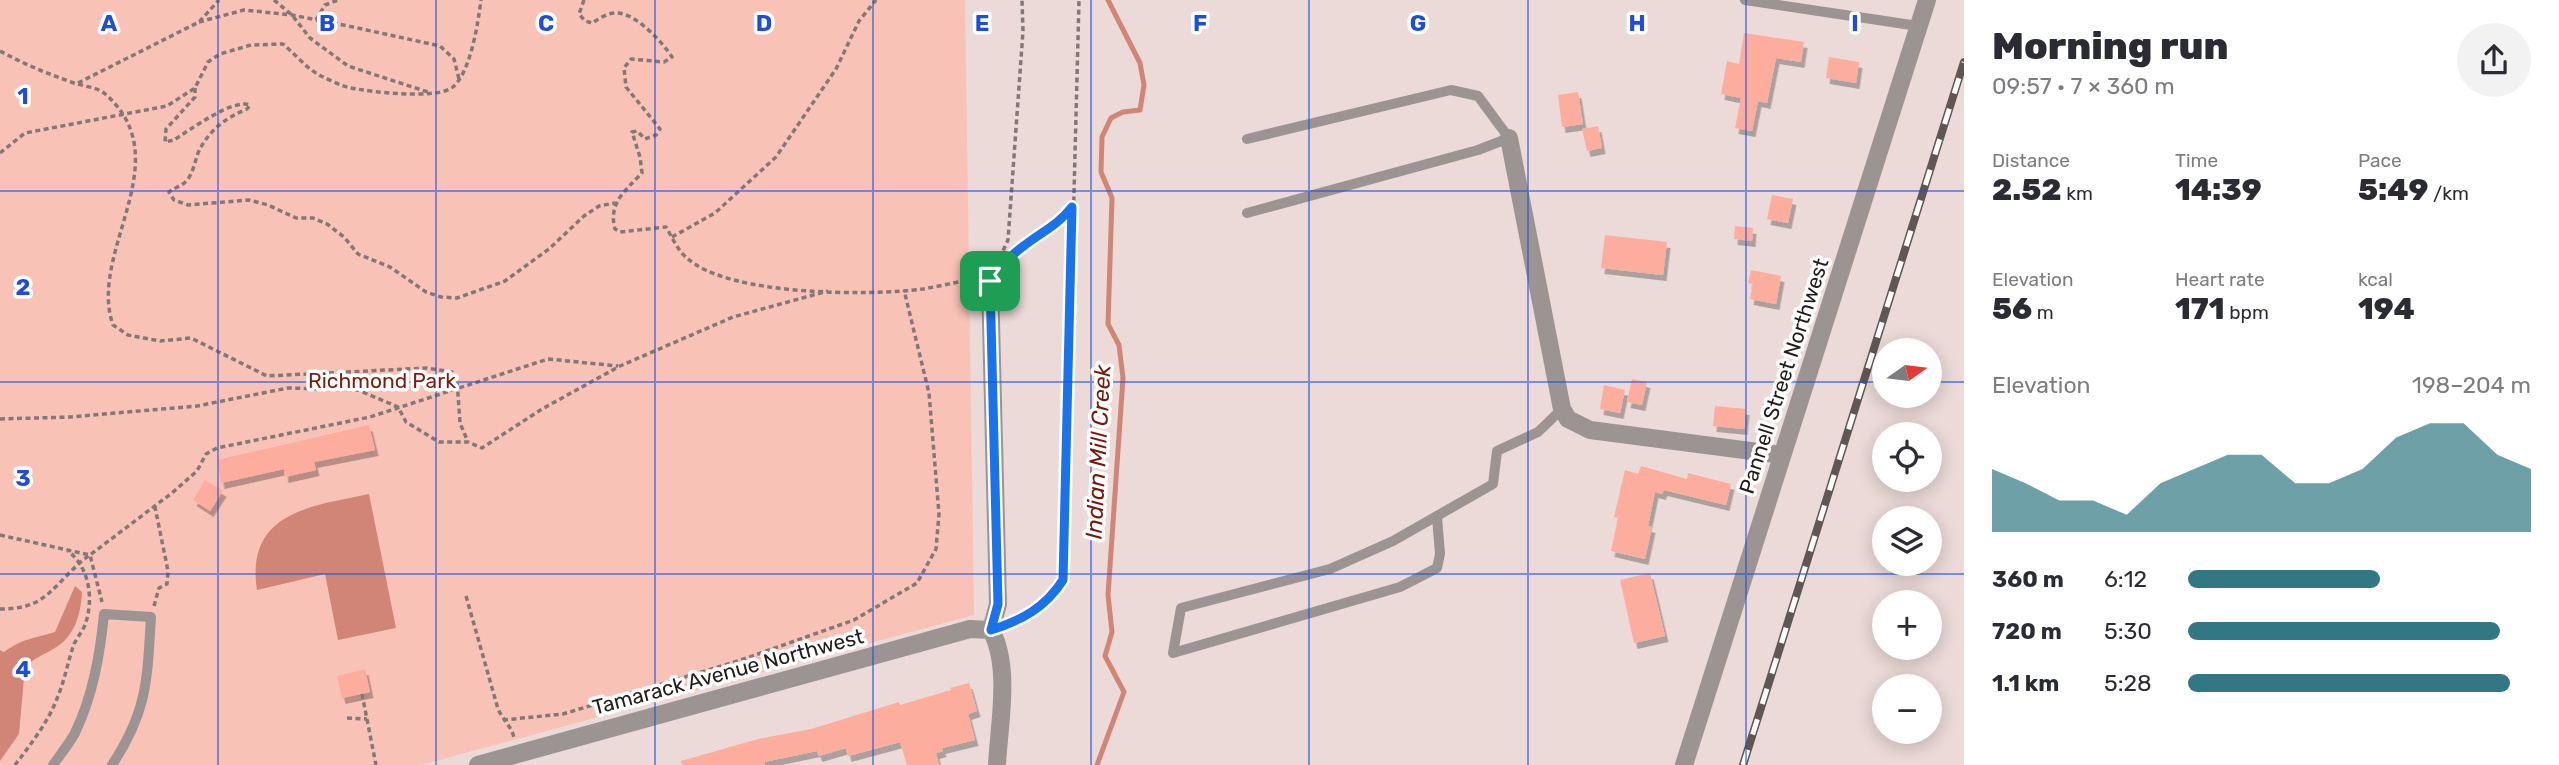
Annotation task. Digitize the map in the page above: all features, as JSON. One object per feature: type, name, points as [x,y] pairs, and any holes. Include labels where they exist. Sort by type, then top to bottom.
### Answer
[{"type":"street","name":"Pannell Street Northwest","points":[[1684,765],[1927,0]]},
{"type":"street","points":[[1509,138],[1562,409],[1568,419],[1590,430],[1782,455]]},
{"type":"street","points":[[991,278],[998,604],[991,630],[998,643],[1002,667],[997,765]]},
{"type":"street","name":"Tamarack Avenue Northwest","points":[[478,765],[970,629],[991,630]]},
{"type":"lane","points":[[1745,0],[1918,26]]},
{"type":"lane","points":[[1247,139],[1451,90],[1478,96],[1509,138],[1478,150],[1247,214]]},
{"type":"lane","points":[[1437,517],[1440,554],[1437,568],[1425,575],[1400,587],[1173,653],[1181,608],[1330,569],[1393,541],[1493,484],[1497,451],[1538,432],[1562,409]]},
{"type":"lane","points":[[52,765],[74,734],[86,703],[99,661],[104,614],[151,617],[146,692],[136,724],[112,765]]},
{"type":"path","points":[[199,23],[219,0]]},
{"type":"path","points":[[274,0],[292,15],[310,38],[348,66],[433,93]]},
{"type":"path","points":[[316,20],[325,5],[338,0]]},
{"type":"path","points":[[481,0],[465,72],[452,88],[433,93],[350,88],[318,74],[284,44],[251,45],[220,54],[208,62],[195,88],[195,97],[166,129],[166,142],[233,106],[245,103],[250,105],[224,120],[204,143],[190,177],[184,184],[169,192],[174,201],[188,205],[249,201],[268,205],[296,218],[313,218],[327,224],[344,237],[358,254],[390,267],[426,292],[457,298],[505,281],[548,249],[584,216],[599,206],[615,203]]},
{"type":"path","points":[[584,0],[579,13],[585,21],[592,23],[617,12],[629,16],[663,43],[672,57],[664,62],[631,59],[624,68],[626,87],[660,129],[656,135],[645,139],[637,131],[632,132],[642,173],[615,203],[612,217],[615,229],[620,232],[666,227],[686,258],[711,274],[749,284],[828,291],[904,290],[991,278],[1004,262],[1056,224],[1072,207]]},
{"type":"path","points":[[672,237],[715,213],[776,157],[836,69],[859,21],[876,0]]},
{"type":"path","points":[[991,278],[1008,240],[1023,31],[1022,0]]},
{"type":"path","points":[[991,630],[1019,621],[1038,610],[1063,580],[1079,0]]},
{"type":"path","points":[[76,84],[199,23],[244,10],[292,15],[440,46],[454,59],[459,79]]},
{"type":"path","points":[[0,51],[21,63],[102,91],[124,115],[133,145],[135,182],[109,279],[106,308],[113,326],[128,335],[160,341],[191,338],[267,376],[427,368],[452,372],[457,380],[460,423],[468,442]]},
{"type":"path","points":[[0,153],[26,133],[167,106],[195,88]]},
{"type":"path","points":[[503,720],[563,714],[741,660],[855,620],[917,583],[936,549],[939,514],[929,393],[904,290]]},
{"type":"path","points":[[0,419],[70,417],[197,406],[288,388],[358,390],[398,407],[406,422],[439,442],[468,442],[482,448],[542,409],[620,366],[733,317],[828,291]]},
{"type":"path","points":[[0,609],[36,603],[79,562],[155,507],[197,471],[206,454],[217,448],[370,417],[548,359],[620,366]]},
{"type":"path","points":[[151,617],[159,588],[167,584],[168,571],[155,507]]},
{"type":"path","points":[[0,535],[90,555]]},
{"type":"path","points":[[15,765],[40,730],[58,698],[90,605],[89,590],[79,562],[67,551]]},
{"type":"path","points":[[90,555],[104,614]]},
{"type":"path","points":[[466,596],[503,720],[513,732],[518,754]]},
{"type":"path","points":[[362,694],[376,765]]},
{"type":"path","points":[[347,719],[367,719]]},
{"type":"green space","name":"Richmond Park","points":[[0,0],[965,0],[974,615],[421,765],[0,765]]},
{"type":"shaded area","points":[[369,494],[396,628],[338,640],[325,574],[257,590],[256,564],[261,544],[272,529],[287,517],[326,503]]},
{"type":"shaded area","points":[[75,586],[82,592],[75,626],[62,643],[25,667],[19,734],[0,761],[0,650],[4,652],[23,641],[55,632]]},
{"type":"building","points":[[1744,33],[1804,42],[1801,62],[1776,58],[1767,103],[1758,101],[1752,131],[1735,128],[1741,98],[1721,94],[1727,61],[1739,64]]},
{"type":"building","points":[[1829,57],[1859,62],[1856,83],[1826,78]]},
{"type":"building","points":[[1578,92],[1583,124],[1562,127],[1558,95]]},
{"type":"building","points":[[1598,126],[1602,148],[1587,151],[1582,129]]},
{"type":"building","points":[[1772,195],[1793,199],[1788,223],[1767,219]]},
{"type":"building","points":[[1735,226],[1753,228],[1752,241],[1734,239]]},
{"type":"building","points":[[1605,235],[1667,242],[1663,275],[1601,268]]},
{"type":"building","points":[[1751,270],[1781,276],[1776,304],[1750,299],[1753,284],[1748,283]]},
{"type":"building","points":[[1632,379],[1647,382],[1642,405],[1627,402]]},
{"type":"building","points":[[1604,385],[1625,390],[1620,413],[1600,409]]},
{"type":"building","points":[[1715,406],[1746,409],[1744,429],[1713,426]]},
{"type":"building","points":[[369,425],[375,450],[314,462],[316,470],[285,477],[284,469],[221,483],[217,460]]},
{"type":"building","points":[[1641,466],[1687,479],[1688,473],[1731,484],[1726,505],[1664,490],[1662,494],[1655,492],[1648,526],[1652,527],[1645,559],[1611,551],[1618,518],[1614,517],[1625,470],[1638,474]]},
{"type":"building","points":[[205,480],[223,491],[210,511],[193,500]]},
{"type":"building","points":[[1650,573],[1665,636],[1634,643],[1620,580]]},
{"type":"building","points":[[365,669],[370,692],[342,698],[337,676]]},
{"type":"building","points":[[969,683],[977,711],[968,714],[975,740],[942,748],[943,751],[936,753],[939,765],[907,765],[900,742],[848,756],[846,748],[819,756],[817,751],[764,762],[765,765],[682,765],[681,761],[758,739],[811,729]]},
{"type":"waterway","name":"Indian Mill Creek","points":[[1097,765],[1124,692],[1105,656],[1112,632],[1108,595],[1123,378],[1119,345],[1108,324],[1112,198],[1101,172],[1102,137],[1111,118],[1123,112],[1140,110],[1144,85],[1140,63],[1108,0]]},
{"type":"railway","points":[[1743,765],[1964,62]]},
{"type":"route","points":[[1072,207],[1063,580],[1038,610],[1019,621],[991,630],[998,604],[990,281],[1004,262],[1056,224],[1072,207]]}]
